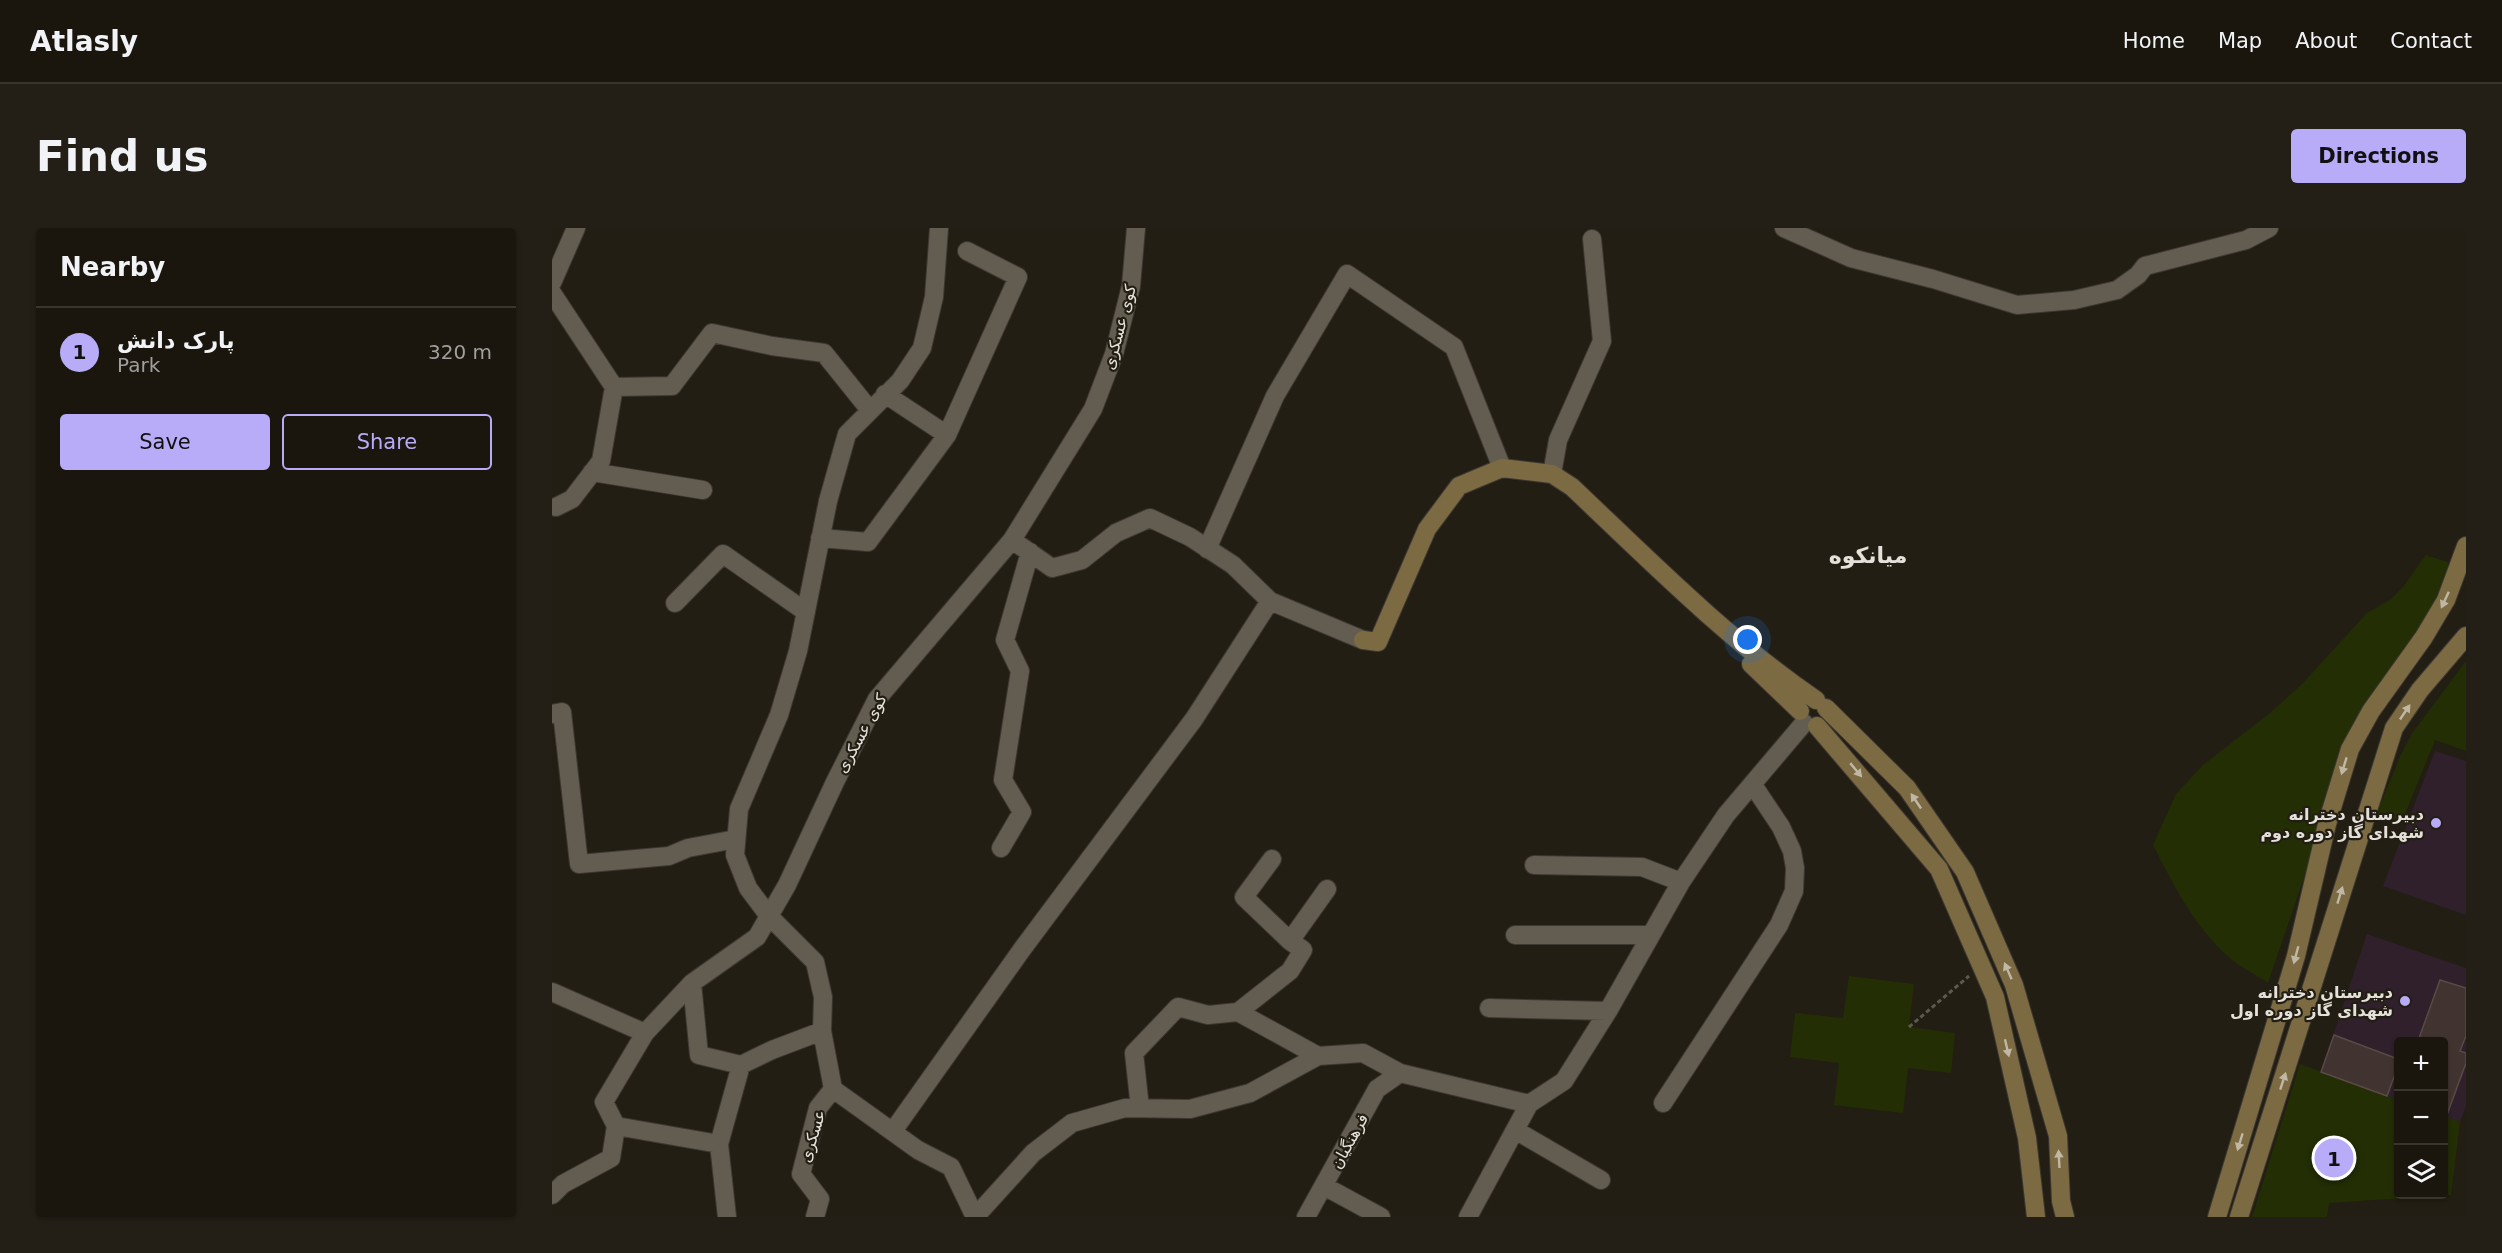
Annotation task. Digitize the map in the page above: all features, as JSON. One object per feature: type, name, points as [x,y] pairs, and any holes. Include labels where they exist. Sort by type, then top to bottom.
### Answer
[{"type":"main road","points":[[1362,640],[1378,642],[1426,529],[1459,486],[1503,468],[1552,474],[1572,487],[1683,592],[1779,673],[1821,704],[1907,788],[1965,872],[2014,985],[2024,1017],[2058,1136],[2061,1202],[2065,1217]]},
{"type":"main road","points":[[1552,474],[1807,720],[1939,869],[1995,997],[2027,1138],[2036,1217]]},
{"type":"main road","points":[[2217,1217],[2296,956],[2327,824],[2350,749],[2371,711],[2424,637],[2446,600],[2466,546]]},
{"type":"main road","points":[[2239,1217],[2394,728],[2420,690],[2466,636]]},
{"type":"main road","points":[[1807,720],[1804,704],[1821,704]]},
{"type":"street","points":[[552,283],[576,228]]},
{"type":"street","points":[[939,228],[934,297],[922,348],[900,381],[869,409],[847,434],[828,501],[798,651],[779,715],[739,809],[735,855],[748,888],[769,916],[815,962],[823,997],[822,1031],[833,1089],[918,1150],[951,1167],[975,1217],[1033,1153],[1072,1123],[1125,1108],[1190,1109],[1250,1093],[1318,1056],[1363,1053],[1400,1072],[1529,1104]]},
{"type":"street","name":"کوی عسکری","points":[[552,1195],[563,1184],[611,1158],[616,1125],[604,1102],[645,1033],[692,984],[757,937],[787,885],[877,699],[1012,540],[1093,409],[1114,354],[1131,286],[1136,228]]},
{"type":"street","points":[[1784,228],[1851,258],[1933,279],[2017,305],[2074,300],[2117,290],[2138,275],[2145,266],[2246,240],[2269,228]]},
{"type":"street","points":[[1552,474],[1558,440],[1602,341],[1592,239]]},
{"type":"street","points":[[820,538],[868,542],[947,435],[1018,277],[967,251]]},
{"type":"street","points":[[1207,549],[1275,396],[1347,274],[1454,347],[1503,468]]},
{"type":"street","points":[[552,293],[614,387],[601,461],[572,499],[556,507]]},
{"type":"street","points":[[614,387],[672,386],[712,333],[824,353],[869,409]]},
{"type":"street","points":[[885,394],[947,435]]},
{"type":"street","points":[[592,472],[703,490]]},
{"type":"street","points":[[1012,540],[1052,568],[1082,560],[1116,533],[1149,518],[1190,537],[1233,565],[1270,601],[1362,640]]},
{"type":"street","points":[[1001,848],[1022,812],[1004,780],[1020,671],[1005,640],[1030,552]]},
{"type":"street","points":[[675,603],[723,554],[806,612]]},
{"type":"street","points":[[893,1131],[1023,948],[1194,719],[1270,601]]},
{"type":"street","points":[[552,714],[562,712],[579,864],[669,856],[688,848],[736,839]]},
{"type":"street","points":[[1468,1217],[1529,1104],[1564,1081],[1608,1011],[1681,882],[1726,815],[1807,720]]},
{"type":"street","points":[[1663,1102],[1779,925],[1794,891],[1795,868],[1792,851],[1781,827],[1753,785]]},
{"type":"street","points":[[1238,1012],[1290,971],[1303,950],[1290,941],[1244,897],[1272,859]]},
{"type":"street","points":[[1534,865],[1642,867],[1681,882]]},
{"type":"street","points":[[1290,941],[1327,889]]},
{"type":"street","points":[[1515,935],[1651,935]]},
{"type":"street","points":[[692,984],[699,1055],[741,1065],[772,1050],[822,1031]]},
{"type":"street","points":[[552,992],[645,1033]]},
{"type":"street","points":[[1140,1108],[1134,1053],[1178,1007],[1208,1014],[1238,1012],[1318,1056]]},
{"type":"street","points":[[1489,1008],[1608,1011]]},
{"type":"street","points":[[727,1217],[719,1143],[741,1065]]},
{"type":"street","name":"فرهنگیان","points":[[1306,1217],[1377,1089],[1400,1072]]},
{"type":"street","name":"عسکری","points":[[815,1217],[820,1199],[801,1174],[818,1108],[833,1089]]},
{"type":"street","points":[[616,1125],[719,1143]]},
{"type":"street","points":[[1515,1130],[1600,1180]]},
{"type":"street","points":[[1324,1186],[1381,1217]]},
{"type":"path","points":[[1909,1027],[1982,966]]},
{"type":"shaded area","name":"دبیرستان دخترانه شهدای گاز دوره دوم","points":[[2435,751],[2466,761],[2466,915],[2383,886]]},
{"type":"shaded area","name":"دبیرستان دخترانه شهدای گاز دوره اول","points":[[2367,934],[2466,968],[2466,1106],[2460,1122],[2448,1118],[2448,1037],[2394,1037],[2394,1099],[2321,1072]]},
{"type":"green space","points":[[2426,555],[2448,562],[2446,590],[2345,757],[2268,983],[2236,963],[2210,938],[2169,877],[2153,845],[2176,794],[2203,765],[2270,713],[2303,683],[2367,613],[2391,599],[2403,587]]},
{"type":"green space","points":[[2466,661],[2466,751],[2435,740],[2401,824],[2390,822],[2377,813],[2401,754],[2413,732]]},
{"type":"green space","points":[[1849,976],[1914,984],[1909,1027],[1955,1033],[1951,1073],[1908,1068],[1903,1113],[1834,1105],[1839,1063],[1790,1057],[1795,1013],[1843,1018]]},
{"type":"green space","points":[[2300,1064],[2394,1099],[2394,1199],[2329,1203],[2327,1217],[2252,1217]]},
{"type":"green space","points":[[2448,1118],[2460,1122],[2451,1195],[2448,1195]]},
{"type":"building","points":[[2440,980],[2466,988],[2466,1036],[2460,1051],[2466,1053],[2466,1063],[2448,1112],[2448,1037],[2419,1037]]},
{"type":"building","points":[[2334,1035],[2394,1058],[2394,1077],[2387,1096],[2321,1072]]},
{"type":"place","name":"دبیرستان دخترانه شهدای گاز دوره دوم","points":[[2436,823]]},
{"type":"place","name":"دبیرستان دخترانه شهدای گاز دوره اول","points":[[2405,1001]]},
{"type":"place","name":"پارک دانش","points":[[2334,1158]]},
{"type":"district","name":"میانکوه","points":[[1868,555]]}]
